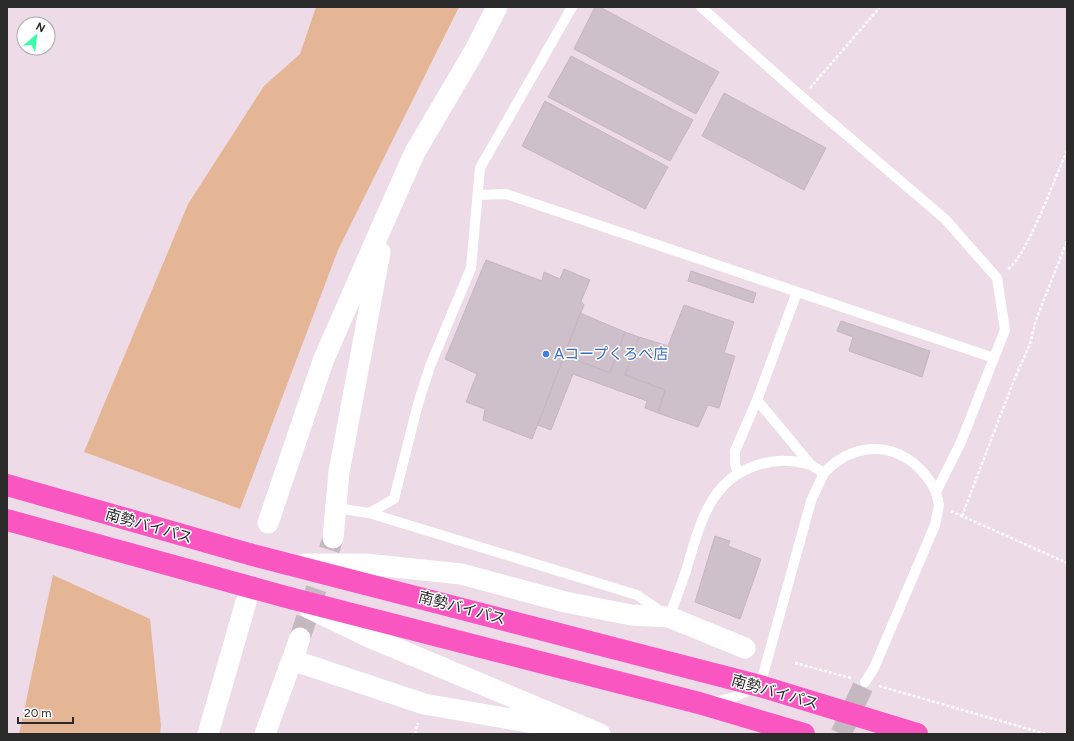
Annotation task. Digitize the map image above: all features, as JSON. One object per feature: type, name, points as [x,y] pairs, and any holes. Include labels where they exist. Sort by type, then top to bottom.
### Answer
[{"type":"highway","name":"南勢バイパス","points":[[7,485],[249,554],[294,564],[760,686],[917,734]]},
{"type":"highway","points":[[7,520],[243,593],[286,597],[699,703],[804,734]]},
{"type":"street","points":[[268,523],[323,361],[386,217],[415,152],[475,50],[497,7]]},
{"type":"street","points":[[333,538],[339,472],[386,217]]},
{"type":"street","points":[[294,564],[366,564],[461,574],[580,605],[631,615],[669,617],[745,648]]},
{"type":"street","points":[[208,734],[243,593]]},
{"type":"street","points":[[286,597],[369,637],[601,734]]},
{"type":"street","points":[[265,734],[300,638]]},
{"type":"street","points":[[292,660],[424,704],[601,734]]},
{"type":"lane","points":[[369,513],[394,499],[418,404],[430,366],[471,268],[480,168],[572,7]]},
{"type":"lane","points":[[700,7],[802,97],[945,219],[997,278],[1005,330],[961,442],[936,492]]},
{"type":"lane","points":[[478,195],[506,194],[994,358]]},
{"type":"lane","points":[[738,473],[735,464],[735,451],[757,400],[797,292]]},
{"type":"lane","points":[[757,400],[812,465],[824,473]]},
{"type":"lane","points":[[699,703],[732,698],[760,686],[810,501],[824,473],[834,462],[846,455],[862,450],[884,450],[907,458],[919,466],[928,477],[936,492],[939,505],[938,515],[929,538],[877,660],[865,682]]},
{"type":"lane","points":[[336,508],[369,513],[637,595],[669,617],[710,502],[727,480],[738,473],[763,462],[794,460],[812,465]]},
{"type":"path","points":[[802,97],[880,7]]},
{"type":"path","points":[[997,278],[1016,263],[1067,151]]},
{"type":"path","points":[[962,516],[1014,380],[1030,344],[1036,320],[1067,241]]},
{"type":"path","points":[[939,505],[1067,563]]},
{"type":"path","points":[[794,663],[1046,734]]},
{"type":"shaded area","points":[[316,7],[459,7],[338,250],[240,509],[84,452],[188,204],[264,86],[300,54]]},
{"type":"shaded area","points":[[53,575],[150,619],[161,726],[160,734],[19,734]]},
{"type":"building","points":[[595,7],[600,7],[719,72],[696,114],[574,49]]},
{"type":"building","points":[[571,56],[693,120],[670,161],[548,97]]},
{"type":"building","points":[[724,93],[826,148],[804,190],[702,136]]},
{"type":"building","points":[[545,101],[668,167],[645,209],[522,146]]},
{"type":"building","points":[[486,260],[542,281],[544,272],[560,279],[564,269],[590,280],[581,301],[584,305],[532,439],[483,420],[485,409],[466,402],[477,374],[445,359]]},
{"type":"building","points":[[691,271],[756,293],[753,303],[688,281]]},
{"type":"building","points":[[684,305],[734,322],[724,353],[735,356],[719,408],[708,405],[698,427],[658,413],[665,390],[625,375],[639,337],[668,346]]},
{"type":"building","points":[[580,313],[625,332],[610,373],[564,355]]},
{"type":"building","points":[[841,321],[930,351],[922,377],[849,351],[853,337],[837,331]]},
{"type":"building","points":[[625,332],[639,337],[625,375],[665,390],[658,413],[645,408],[647,401],[573,374],[551,430],[538,425],[564,355],[610,373]]},
{"type":"building","points":[[715,536],[730,541],[728,546],[761,559],[740,619],[695,602]]},
{"type":"tunnel","points":[[300,638],[333,538]]},
{"type":"tunnel","points":[[841,734],[865,682]]},
{"type":"place","name":"Aコープくろべ店","points":[[546,354]]}]
